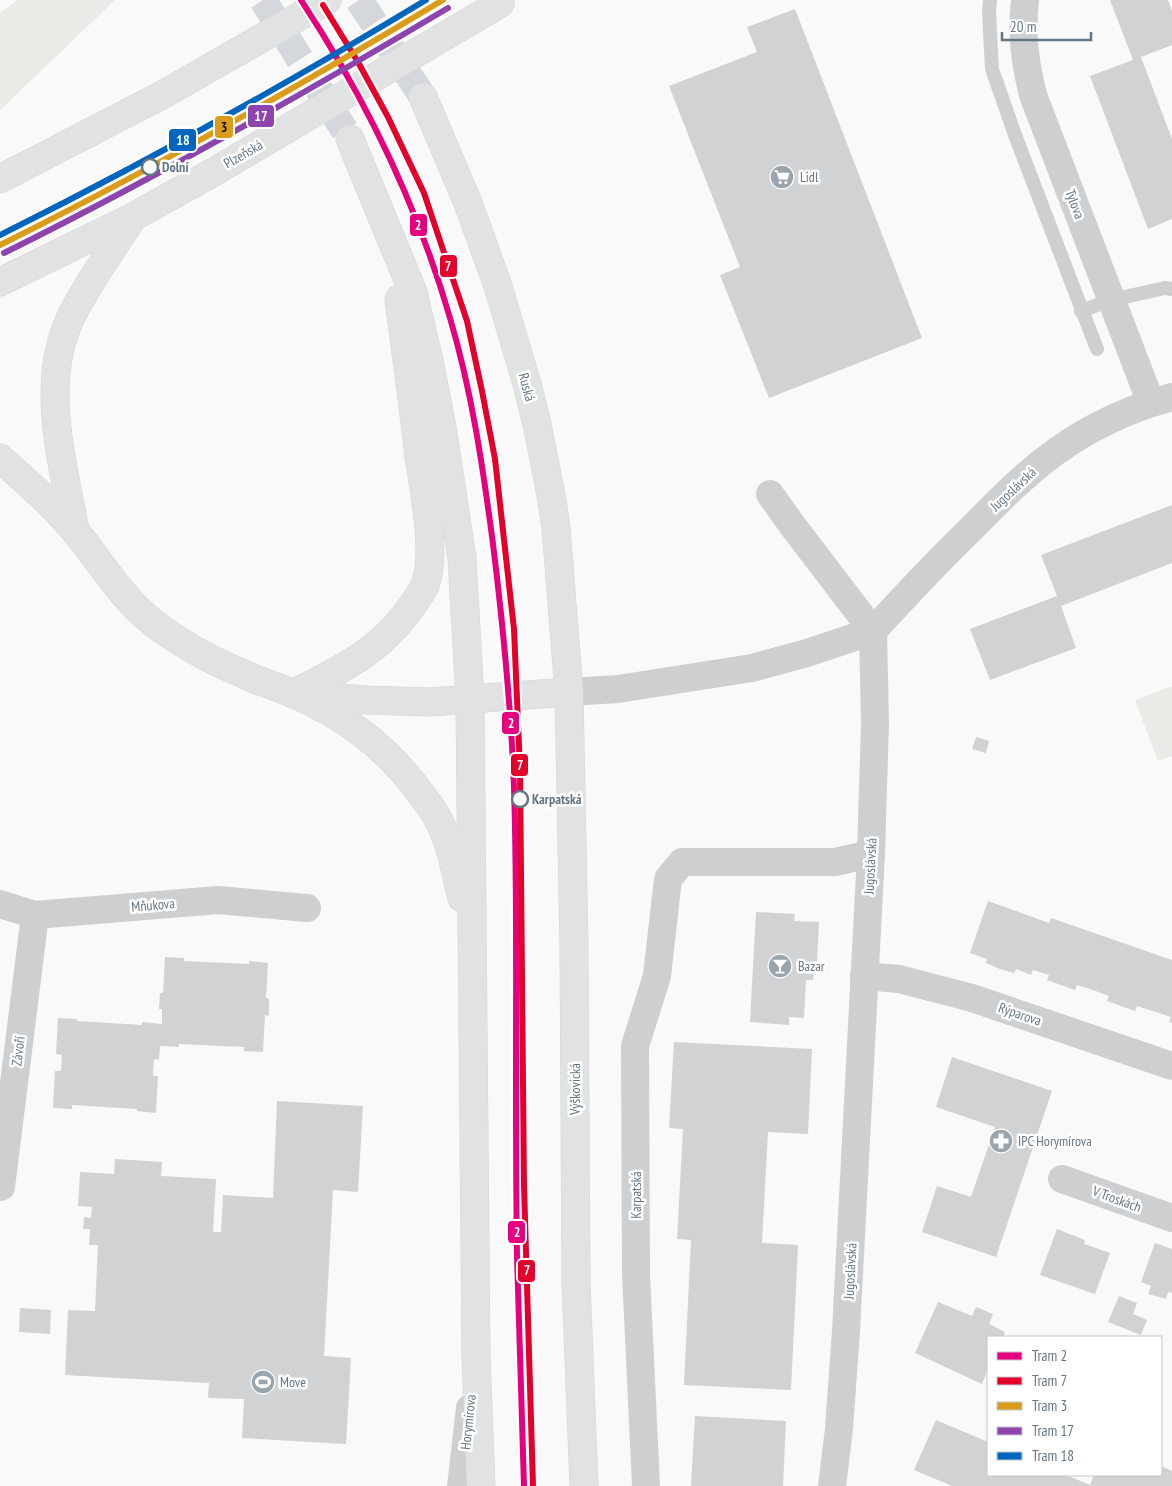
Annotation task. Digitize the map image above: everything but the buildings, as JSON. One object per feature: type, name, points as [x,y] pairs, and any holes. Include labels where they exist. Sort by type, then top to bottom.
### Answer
[{"type":"main road","points":[[0,179],[164,94],[328,0]]},
{"type":"main road","name":"Plzeňská","points":[[0,282],[133,217],[212,173],[503,2]]},
{"type":"main road","name":"Ruská","points":[[423,97],[468,202],[489,259],[513,335],[535,416],[556,528],[569,692]]},
{"type":"main road","points":[[293,694],[352,663],[372,649],[392,630],[413,605],[425,585],[429,568],[428,524],[399,296],[350,139],[413,292],[444,433],[462,558],[470,699],[476,1357],[481,1486]]},
{"type":"main road","points":[[75,531],[56,417],[55,378],[58,357],[71,318],[90,284],[133,217]]},
{"type":"main road","points":[[0,458],[26,481],[75,531],[132,601],[149,619],[162,629],[212,660],[293,694],[350,724],[385,751],[418,790],[438,818],[449,847],[473,944]]},
{"type":"main road","points":[[293,694],[366,700],[429,702],[569,692]]},
{"type":"main road","name":"Výškovická","points":[[569,692],[574,966],[576,1282],[584,1486]]},
{"type":"street","name":"Tylova","points":[[1025,0],[1022,24],[1033,95],[1111,300],[1161,400]]},
{"type":"street","name":"Jugoslávská","points":[[832,1486],[839,1429],[846,1331],[871,854],[874,723],[873,631],[922,577],[1021,480],[1077,438],[1100,425],[1161,400]]},
{"type":"street","points":[[569,692],[618,689],[752,668],[808,653],[873,631],[770,494]]},
{"type":"street","name":"Karpatská","points":[[646,1486],[636,1274],[635,1046],[657,976],[668,880],[682,862],[835,862],[871,854]]},
{"type":"street","name":"Mňukova","points":[[0,904],[35,915],[218,900],[307,908]]},
{"type":"street","name":"Závoří","points":[[1,1187],[35,915]]},
{"type":"street","name":"Rýparova","points":[[864,976],[900,979],[972,998],[1172,1066]]},
{"type":"street","name":"V Troskách","points":[[1062,1179],[1172,1218]]},
{"type":"street","name":"Horymírova","points":[[461,1486],[476,1357]]},
{"type":"lane","points":[[990,0],[988,12],[992,69],[1081,311],[1097,348]]},
{"type":"lane","points":[[1081,311],[1111,300],[1165,288],[1172,289]]},
{"type":"shaded area","points":[[18,0],[115,0],[0,110],[0,13]]},
{"type":"shaded area","points":[[1172,686],[1172,756],[1158,761],[1135,700]]},
{"type":"tunnel","points":[[263,0],[350,139]]},
{"type":"tunnel","points":[[359,0],[423,97]]},
{"type":"tram line","name":"2","points":[[301,0],[325,37],[368,114],[388,153],[422,234],[450,318],[465,374],[485,487],[503,635],[514,788],[517,1256],[524,1486]]},
{"type":"tram line","name":"18","points":[[0,235],[108,180],[215,122],[426,0]]},
{"type":"tram line","name":"3","points":[[0,245],[224,127],[443,0]]},
{"type":"tram line","name":"7","points":[[323,5],[358,62],[388,117],[424,193],[467,321],[495,459],[514,629],[520,769],[524,1185],[533,1486]]},
{"type":"tram line","name":"17","points":[[4,253],[228,135],[448,8]]},
{"type":"place","name":"Dolní","points":[[150,167]]},
{"type":"place","name":"Lidl","points":[[782,177]]},
{"type":"place","name":"Karpatská","points":[[520,799]]},
{"type":"place","name":"Bazar","points":[[780,966]]},
{"type":"place","name":"IPC Horymírova","points":[[1001,1141]]},
{"type":"place","name":"Move","points":[[263,1382]]}]
